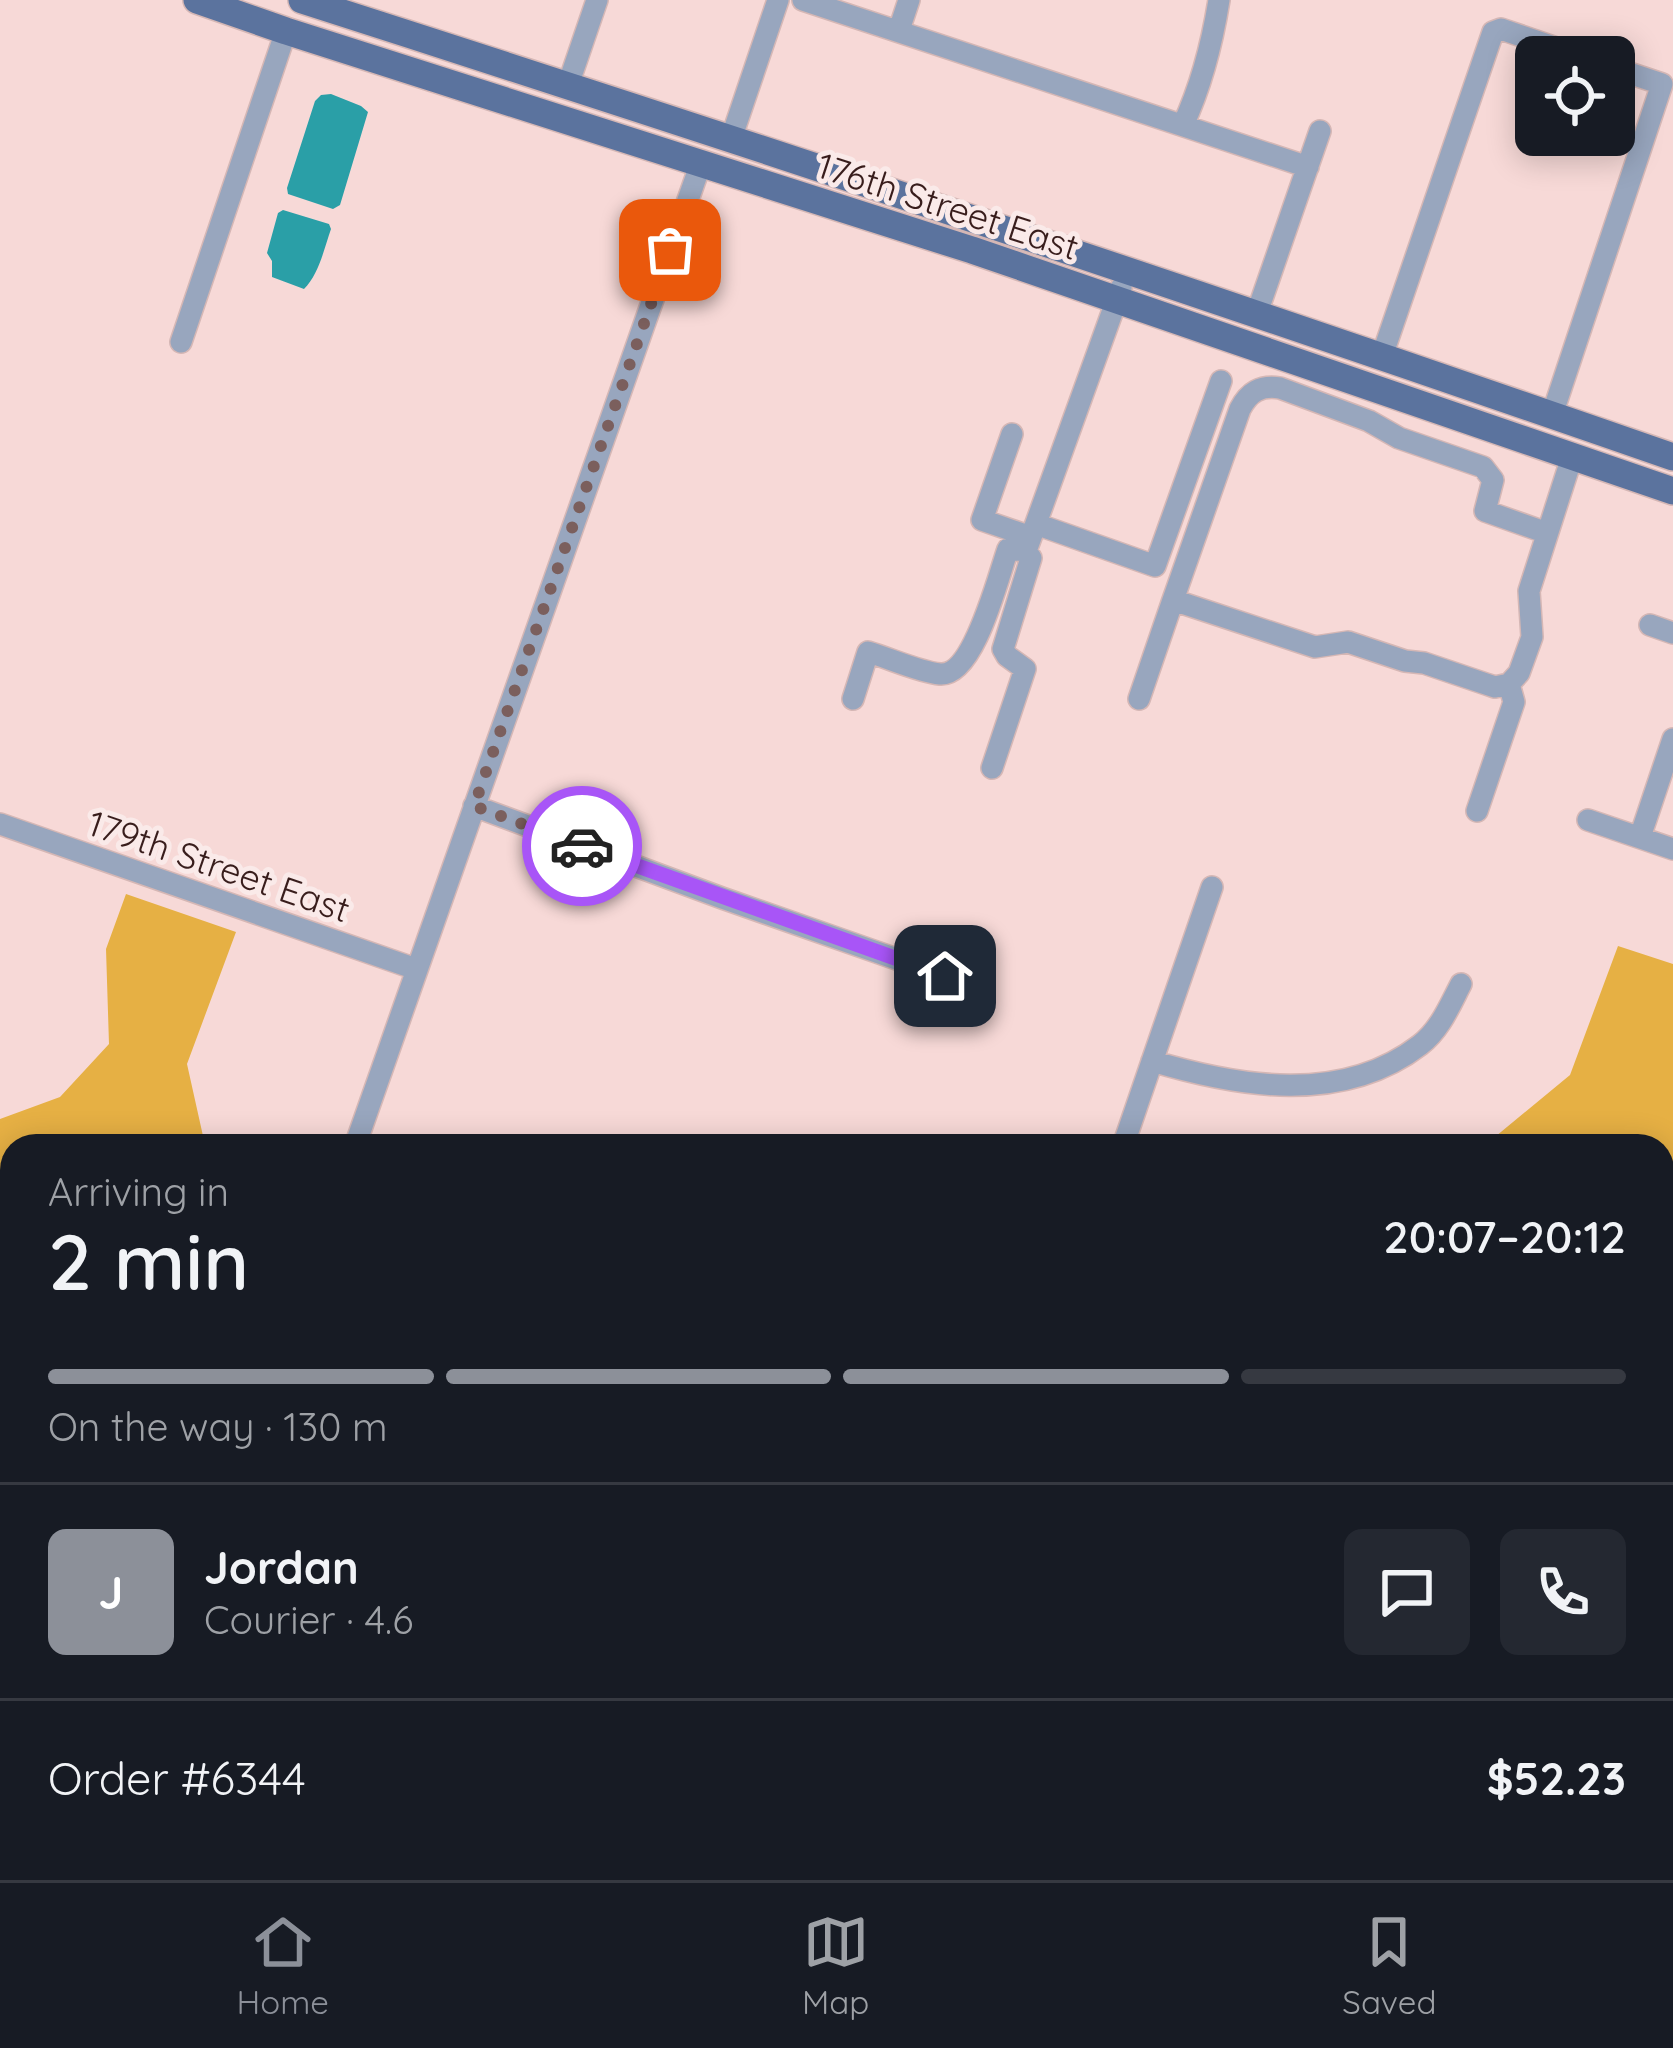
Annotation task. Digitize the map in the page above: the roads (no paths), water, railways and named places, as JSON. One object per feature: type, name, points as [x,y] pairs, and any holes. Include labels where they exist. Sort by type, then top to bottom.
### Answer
[{"type":"main road","name":"176th Street East","points":[[197,0],[1119,294],[1673,491]]},
{"type":"main road","name":"176th Street East","points":[[302,0],[1257,313],[1673,457]]},
{"type":"main road","points":[[286,31],[299,14],[530,89],[555,90],[568,85]]},
{"type":"main road","points":[[1119,294],[1240,324],[1257,313]]},
{"type":"street","points":[[568,85],[597,0]]},
{"type":"street","points":[[731,140],[778,0]]},
{"type":"street","points":[[804,0],[1308,167]]},
{"type":"street","points":[[899,30],[909,0]]},
{"type":"street","points":[[1183,124],[1203,76],[1219,0]]},
{"type":"street","points":[[1382,356],[1493,32],[1501,29],[1522,36]]},
{"type":"street","points":[[181,342],[286,31]]},
{"type":"street","points":[[1552,415],[1662,84],[1635,75]]},
{"type":"street","points":[[1257,313],[1320,131]]},
{"type":"street","points":[[359,1134],[701,163]]},
{"type":"street","points":[[992,768],[1025,669],[1003,649],[1031,558],[1031,537],[1119,294]]},
{"type":"street","points":[[1012,434],[982,520],[1031,537],[1155,566],[1221,381]]},
{"type":"street","points":[[1138,699],[1240,409],[1251,393],[1268,386],[1483,467],[1493,480],[1485,511],[1547,533]]},
{"type":"street","points":[[1174,600],[1315,647],[1348,642],[1486,685],[1509,684],[1520,673],[1532,637],[1528,597],[1572,457]]},
{"type":"street","points":[[853,699],[868,652],[939,674],[958,668],[971,651],[1009,549],[1031,537]]},
{"type":"street","points":[[1650,626],[1673,633]]},
{"type":"street","points":[[1477,811],[1514,702],[1509,684]]},
{"type":"street","points":[[1640,837],[1673,740]]},
{"type":"street","points":[[474,806],[945,976]]},
{"type":"street","points":[[1588,820],[1673,848]]},
{"type":"street","name":"179th Street East","points":[[0,824],[416,969]]},
{"type":"street","points":[[1128,1134],[1212,887]]},
{"type":"street","points":[[1152,1061],[1255,1085],[1309,1086],[1346,1079],[1422,1044],[1442,1020],[1461,984]]},
{"type":"water","points":[[331,94],[368,112],[340,205],[333,209],[288,194],[287,188],[315,101]]},
{"type":"water","points":[[283,210],[329,224],[331,229],[317,269],[304,289],[272,277],[267,253],[278,213]]}]
